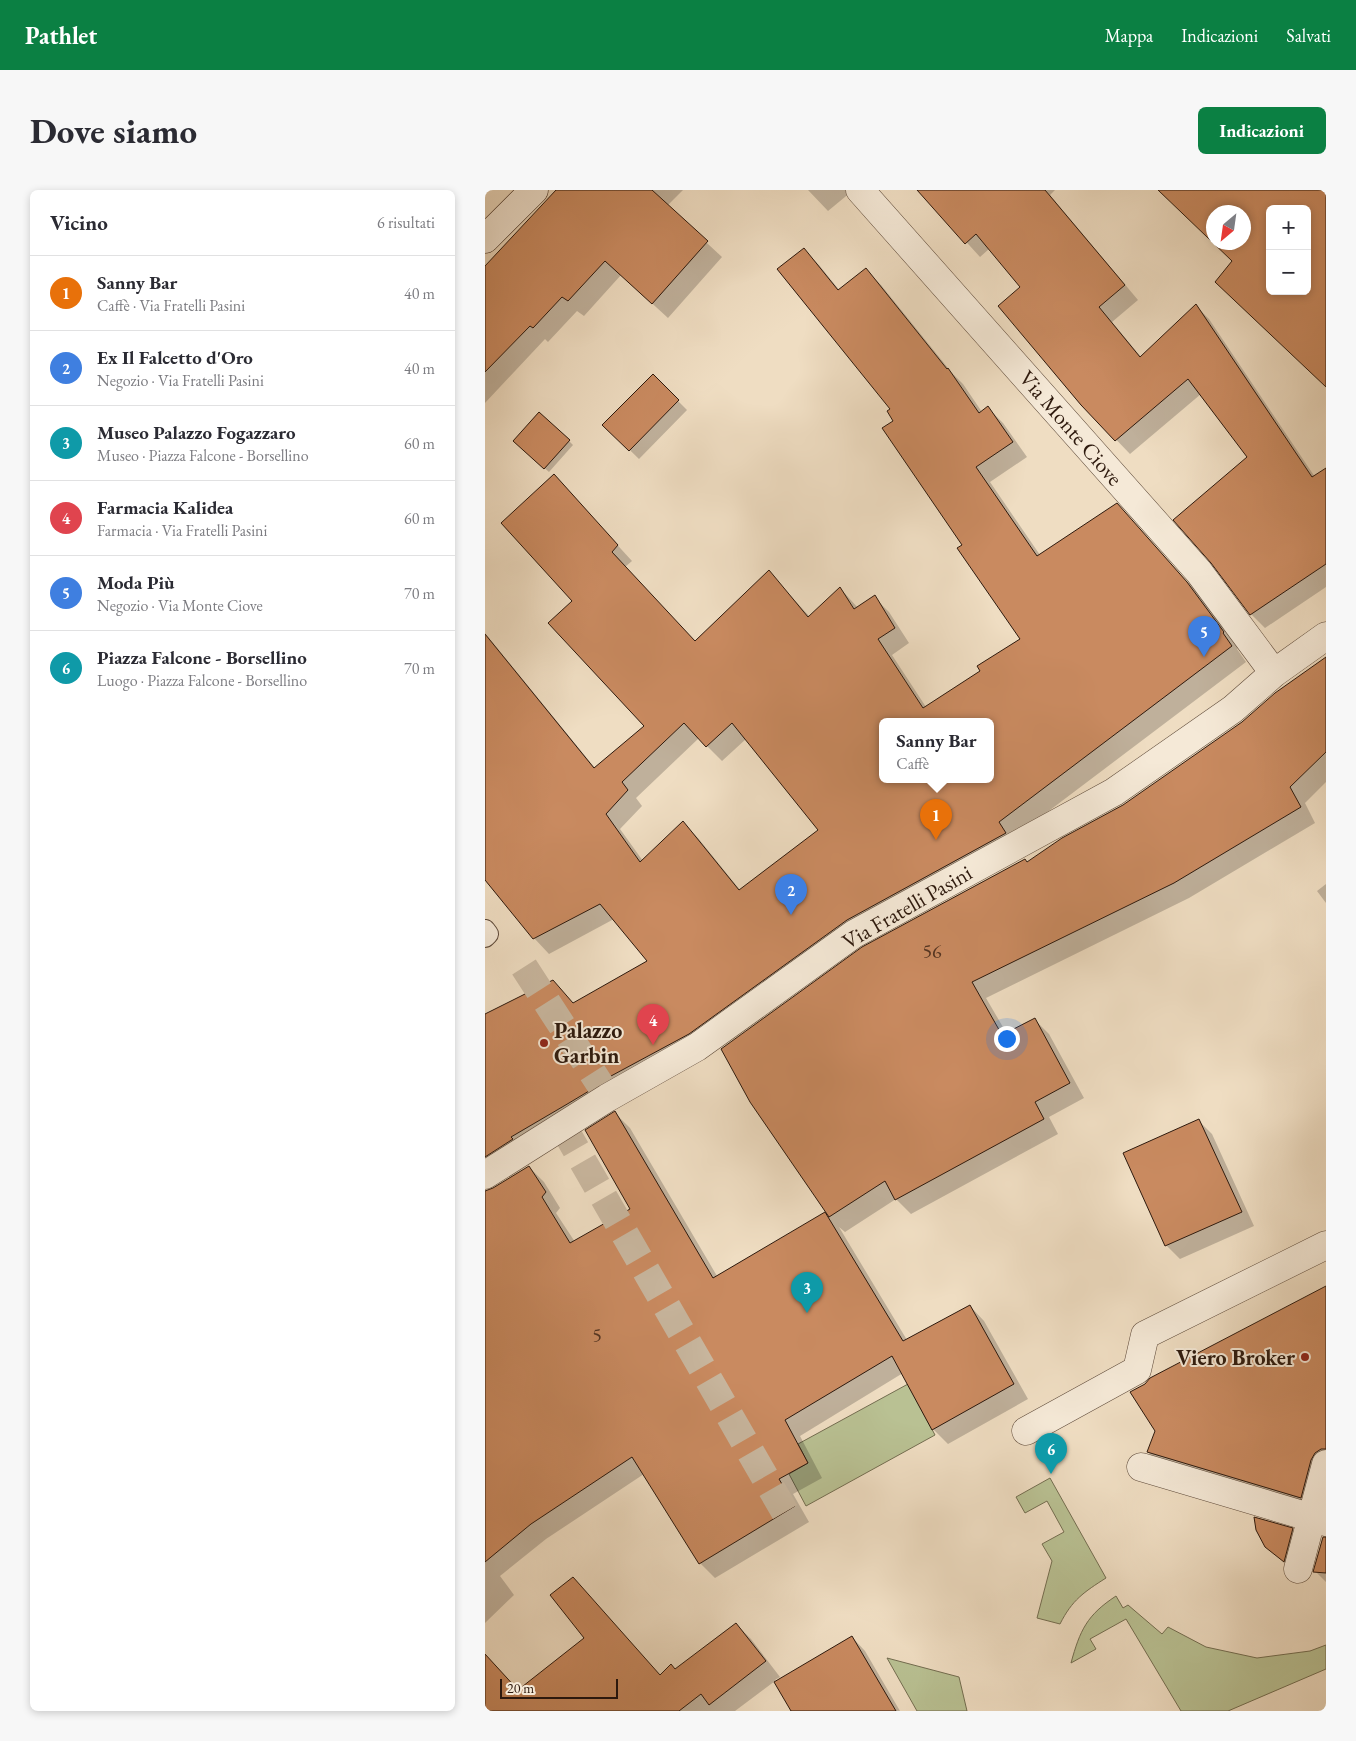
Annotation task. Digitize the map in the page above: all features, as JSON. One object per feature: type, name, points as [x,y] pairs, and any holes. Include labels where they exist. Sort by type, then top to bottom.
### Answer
[{"type":"street","points":[[485,239],[534,190]]},
{"type":"street","name":"Via Monte Ciove","points":[[860,190],[1199,572],[1274,673]]},
{"type":"street","name":"Via Fratelli Pasini","points":[[485,1175],[607,1098],[697,1047],[855,934],[1114,792],[1230,712],[1274,673],[1326,636]]},
{"type":"street","points":[[1026,1431],[1137,1370],[1145,1335],[1326,1245]]},
{"type":"street","points":[[1298,1570],[1319,1520],[1326,1464]]},
{"type":"street","points":[[1141,1467],[1319,1520]]},
{"type":"lane","points":[[485,930],[489,934],[485,937]]},
{"type":"green space","points":[[908,1384],[935,1435],[806,1506],[789,1474],[808,1463],[798,1444]]},
{"type":"green space","points":[[1050,1478],[1106,1578],[1079,1597],[1060,1624],[1037,1618],[1052,1561],[1042,1544],[1064,1532],[1047,1501],[1025,1513],[1016,1497]]},
{"type":"green space","points":[[1116,1596],[1123,1608],[1128,1605],[1162,1634],[1168,1627],[1206,1647],[1257,1658],[1310,1651],[1326,1645],[1326,1669],[1228,1711],[1181,1711],[1126,1619],[1090,1639],[1096,1649],[1071,1663],[1086,1624],[1098,1610]]},
{"type":"green space","points":[[887,1658],[959,1677],[967,1711],[917,1711]]},
{"type":"building","points":[[556,190],[652,190],[708,241],[652,304],[605,261],[568,301],[562,297],[533,328],[530,326],[485,372],[485,266]]},
{"type":"building","points":[[917,190],[1045,190],[1125,285],[1099,307],[1140,357],[1196,304],[1312,477],[1326,468],[1326,564],[1250,615],[1211,563],[1173,520],[1247,457],[1188,379],[1115,441],[1081,405],[998,306],[1020,287],[976,234],[965,244]]},
{"type":"building","points":[[1158,190],[1326,190],[1326,387],[1215,282],[1232,261],[1221,250],[1251,250],[1251,205],[1206,205],[1206,236]]},
{"type":"building","points":[[804,248],[838,290],[866,268],[948,368],[979,413],[988,406],[1013,442],[976,467],[1037,556],[1117,503],[1187,582],[1224,632],[1232,646],[999,822],[1006,833],[847,920],[689,1034],[598,1083],[599,1085],[511,1137],[513,1139],[485,1157],[485,1014],[553,980],[573,1003],[647,961],[600,904],[533,939],[485,880],[485,634],[594,768],[644,726],[548,623],[572,601],[501,523],[554,474],[618,545],[612,552],[695,641],[769,570],[808,617],[840,587],[854,609],[875,595],[895,628],[878,639],[923,708],[980,671],[977,666],[1020,639],[957,548],[962,545],[882,428],[893,421],[887,411],[890,409],[777,269]],"holes":[[[684,723],[706,747],[732,723],[818,830],[739,890],[683,821],[640,862],[606,814],[628,790],[622,782]]]},
{"type":"building","points":[[653,374],[679,400],[629,451],[602,425]]},
{"type":"building","points":[[539,412],[570,440],[544,469],[513,441]]},
{"type":"building","points":[[1326,657],[1326,752],[1290,787],[1301,807],[1174,883],[972,982],[1002,1035],[1035,1018],[1070,1083],[1035,1102],[1044,1119],[895,1200],[885,1181],[829,1217],[750,1102],[721,1049],[862,947],[1025,859],[1027,862],[1062,838],[1123,805],[1242,722],[1275,693]]},
{"type":"building","points":[[615,1111],[713,1278],[825,1212],[903,1341],[970,1305],[1014,1384],[932,1430],[892,1356],[785,1420],[808,1463],[779,1479],[795,1506],[699,1564],[632,1457],[531,1524],[485,1562],[485,1191],[529,1166],[546,1192],[542,1197],[570,1243],[630,1209],[585,1130]]},
{"type":"building","points":[[1199,1119],[1242,1212],[1165,1246],[1123,1153]]},
{"type":"building","points":[[1326,1286],[1326,1449],[1321,1449],[1315,1453],[1311,1460],[1301,1498],[1147,1452],[1155,1431],[1130,1392],[1145,1384],[1150,1378]]},
{"type":"building","points":[[1254,1517],[1293,1528],[1284,1562],[1265,1547],[1256,1530]]},
{"type":"building","points":[[1323,1537],[1326,1537],[1326,1573],[1313,1572]]},
{"type":"building","points":[[573,1577],[660,1675],[671,1664],[675,1669],[736,1623],[766,1661],[709,1705],[701,1694],[679,1711],[485,1711],[485,1654],[518,1690],[584,1638],[550,1595]]},
{"type":"building","points":[[852,1636],[896,1711],[791,1711],[774,1682]]},
{"type":"tunnel","points":[[524,967],[607,1098]]},
{"type":"tunnel","points":[[562,1125],[785,1512]]},
{"type":"place","name":"Moda Più","points":[[1204,657]]},
{"type":"place","name":"Sanny Bar","points":[[936,840]]},
{"type":"place","name":"Ex Il Falcetto d'Oro","points":[[791,915]]},
{"type":"place","name":"Palazzo Garbin","points":[[544,1043]]},
{"type":"place","name":"Farmacia Kalidea","points":[[653,1045]]},
{"type":"place","name":"Museo Palazzo Fogazzaro","points":[[807,1313]]},
{"type":"place","name":"Viero Broker","points":[[1305,1357]]},
{"type":"place","name":"Piazza Falcone - Borsellino","points":[[1051,1474]]}]
